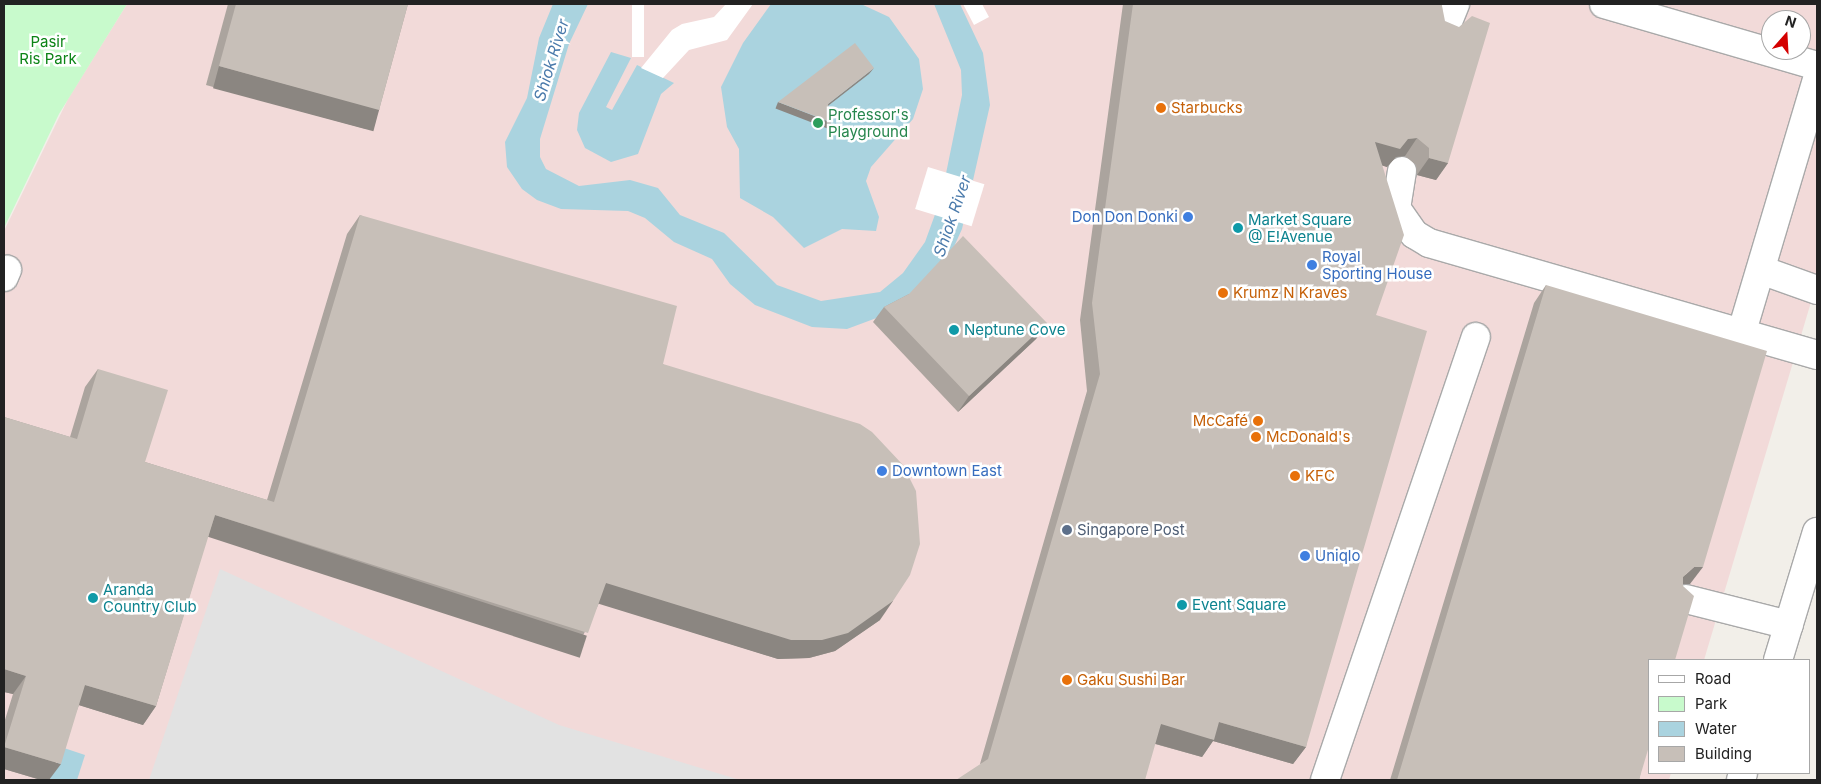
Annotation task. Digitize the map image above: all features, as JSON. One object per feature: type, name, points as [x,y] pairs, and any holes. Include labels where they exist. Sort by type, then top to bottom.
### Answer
[{"type":"street","points":[[1445,29],[1455,4]]},
{"type":"street","points":[[1604,4],[1817,66]]},
{"type":"street","points":[[1742,331],[1817,79]]},
{"type":"street","points":[[1402,171],[1396,208],[1414,234],[1429,243],[1742,331],[1817,355]]},
{"type":"street","points":[[1761,270],[1817,290]]},
{"type":"street","points":[[1325,780],[1476,337]]},
{"type":"street","points":[[1778,659],[1817,532]]},
{"type":"street","points":[[1686,599],[1789,625]]},
{"type":"shaded area","name":"Downtown East","points":[[127,4],[1817,4],[1817,282],[1704,659],[1648,659],[1648,774],[1671,774],[1669,780],[4,780],[4,231],[68,99]]},
{"type":"shaded area","points":[[220,569],[559,725],[740,780],[149,780]]},
{"type":"green space","name":"Pasir Ris Park","points":[[4,4],[127,4],[59,114],[4,228]]},
{"type":"water","name":"Shiok River","points":[[553,4],[588,4],[569,44],[540,139],[540,157],[546,169],[579,186],[630,180],[658,188],[680,215],[724,233],[777,285],[821,301],[880,292],[903,273],[925,242],[941,198],[962,95],[961,70],[934,4],[960,4],[983,53],[990,105],[962,229],[952,251],[898,310],[847,329],[812,327],[755,305],[730,284],[712,259],[674,242],[645,218],[628,211],[561,209],[537,200],[522,189],[507,167],[505,142],[527,98],[539,38]]},
{"type":"water","name":"Professor's Playground","points":[[771,4],[861,4],[889,17],[919,59],[923,89],[913,119],[871,167],[866,181],[879,217],[876,231],[842,229],[804,248],[773,217],[740,198],[739,149],[727,127],[721,87],[743,43]]},
{"type":"water","points":[[611,52],[631,58],[606,107],[612,110],[637,65],[674,83],[661,94],[638,154],[611,162],[585,148],[577,130],[579,113]]},
{"type":"water","points":[[64,748],[85,755],[77,780],[49,780]]},
{"type":"pier","points":[[632,4],[644,4],[644,57],[632,57]]},
{"type":"pier","points":[[726,4],[753,4],[727,40],[689,50],[663,78],[641,68],[672,30],[682,24],[714,17]]},
{"type":"pier","points":[[963,4],[982,4],[989,17],[974,25]]},
{"type":"pier","points":[[928,167],[984,184],[972,226],[915,209]]},
{"type":"building","points":[[236,4],[408,4],[379,110],[219,66]]},
{"type":"building","points":[[1133,4],[1442,4],[1445,21],[1459,27],[1472,16],[1490,23],[1448,163],[1429,158],[1429,148],[1417,138],[1408,139],[1400,149],[1375,142],[1404,235],[1376,315],[1427,331],[1306,747],[1219,722],[1214,740],[1161,724],[1145,780],[956,780],[988,759],[1100,374],[1092,303]]},
{"type":"building","points":[[855,43],[874,68],[828,104],[831,122],[778,102]]},
{"type":"building","points":[[360,215],[677,306],[663,364],[860,424],[872,432],[903,465],[916,491],[920,544],[910,575],[893,601],[848,633],[822,640],[791,640],[606,583],[588,633],[215,515],[156,706],[85,685],[61,764],[4,747],[26,676],[4,669],[4,417],[77,439],[98,369],[168,390],[145,462],[274,502]]},
{"type":"building","name":"Neptune Cove","points":[[963,236],[1047,323],[969,396],[884,307],[909,294]]},
{"type":"building","points":[[1546,285],[1767,351],[1703,567],[1694,567],[1683,577],[1683,586],[1694,596],[1675,659],[1648,659],[1648,750],[1639,780],[1397,780]]},
{"type":"place","name":"Starbucks","points":[[1161,108]]},
{"type":"place","name":"Professor's Playground","points":[[818,123]]},
{"type":"place","name":"Don Don Donki","points":[[1188,217]]},
{"type":"place","name":"Market Square @ E!Avenue","points":[[1238,228]]},
{"type":"place","name":"Royal Sporting House","points":[[1312,265]]},
{"type":"place","name":"Krumz N Kraves","points":[[1223,293]]},
{"type":"place","name":"Neptune Cove","points":[[954,330]]},
{"type":"place","name":"McCafé","points":[[1258,421]]},
{"type":"place","name":"McDonald's","points":[[1256,437]]},
{"type":"place","name":"Downtown East","points":[[882,471]]},
{"type":"place","name":"KFC","points":[[1295,476]]},
{"type":"place","name":"Singapore Post","points":[[1067,530]]},
{"type":"place","name":"Uniqlo","points":[[1305,556]]},
{"type":"place","name":"Aranda Country Club","points":[[93,598]]},
{"type":"place","name":"Event Square","points":[[1182,605]]},
{"type":"place","name":"Gaku Sushi Bar","points":[[1067,680]]}]
